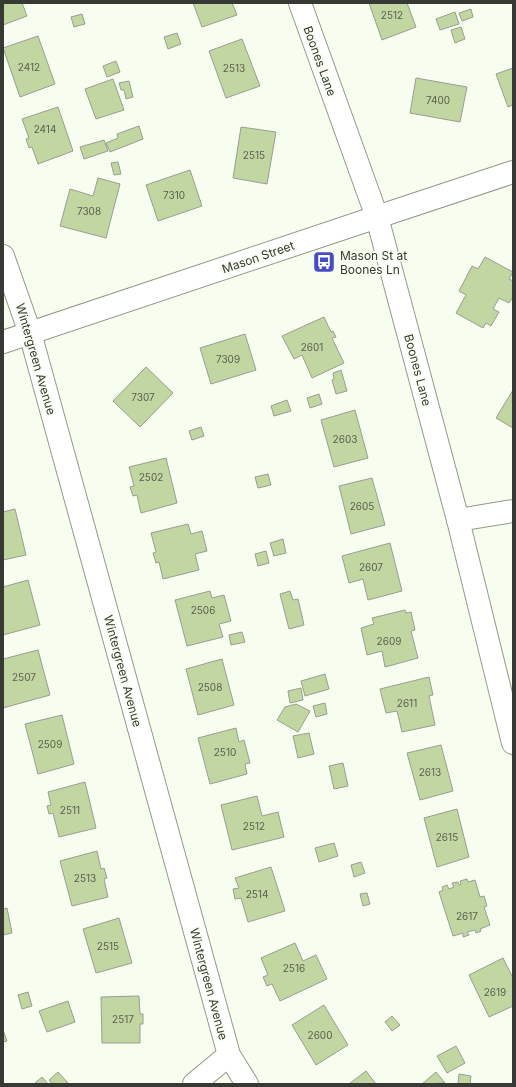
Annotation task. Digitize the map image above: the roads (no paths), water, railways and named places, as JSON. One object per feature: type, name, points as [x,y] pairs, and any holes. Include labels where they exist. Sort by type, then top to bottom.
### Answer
[{"type":"street","name":"Boones Lane","points":[[300,3],[377,217],[458,520],[513,743]]},
{"type":"street","name":"Mason Street","points":[[3,342],[513,172]]},
{"type":"street","name":"Wintergreen Avenue","points":[[3,256],[30,333],[229,1055],[247,1084]]},
{"type":"street","points":[[458,520],[513,511]]},
{"type":"street","points":[[194,1084],[229,1055]]},
{"type":"place","name":"Mason St at Boones Ln","points":[[324,262]]}]
